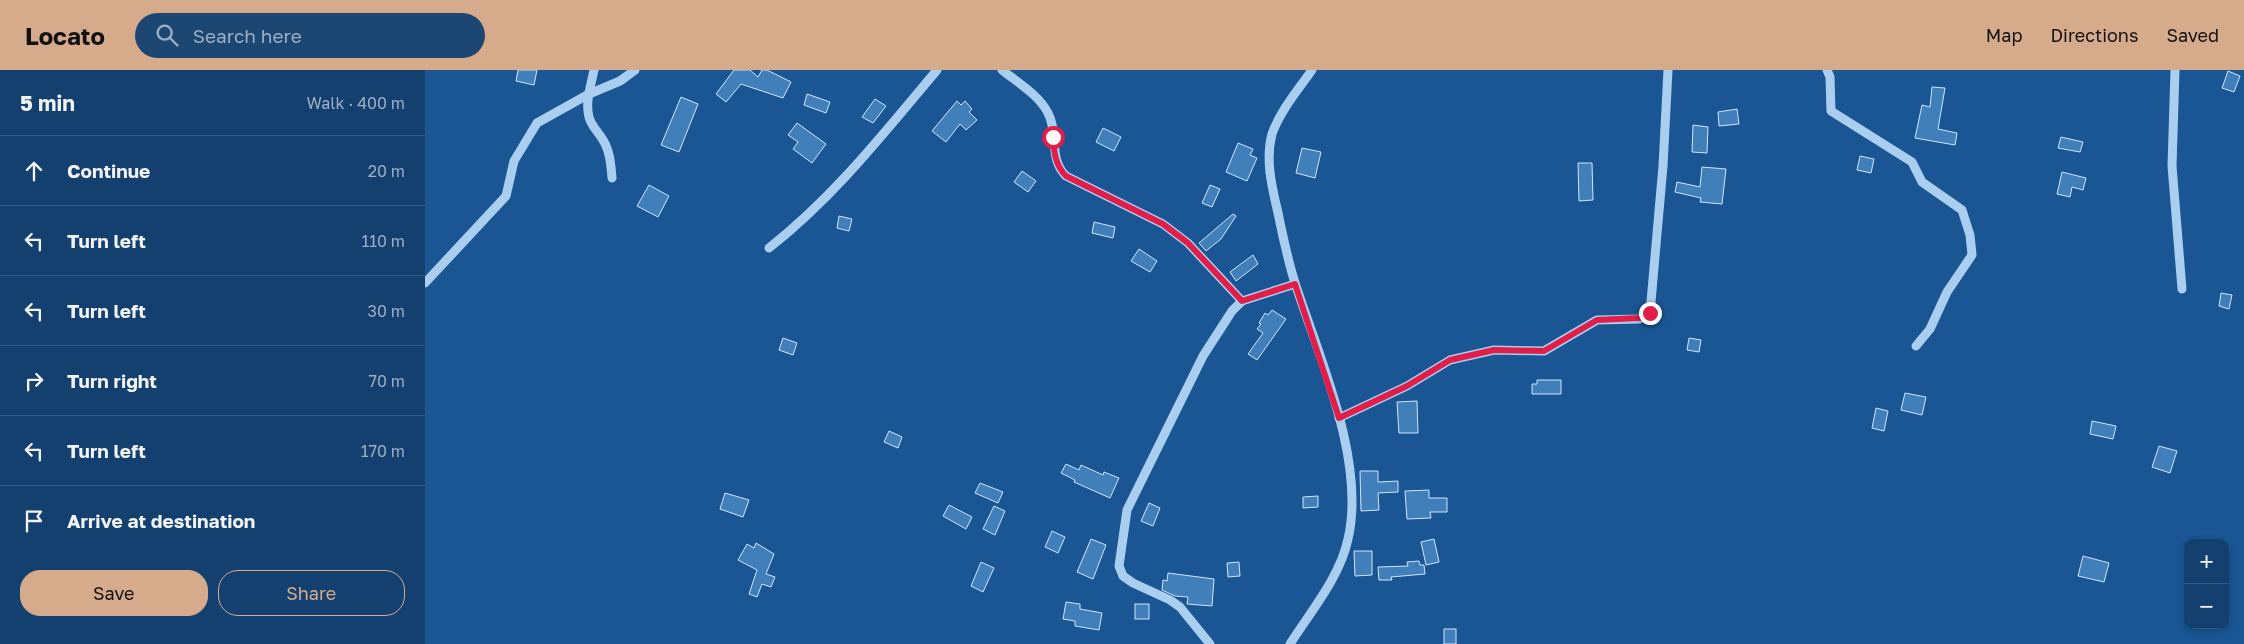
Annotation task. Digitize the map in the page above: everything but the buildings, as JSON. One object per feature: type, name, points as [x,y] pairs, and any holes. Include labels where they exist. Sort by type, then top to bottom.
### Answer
[{"type":"street","points":[[594,70],[589,94],[588,115],[592,125],[604,140],[612,178]]},
{"type":"street","points":[[425,283],[506,196],[514,161],[537,123],[589,94],[620,81],[635,70]]},
{"type":"street","points":[[769,248],[803,222],[829,191],[858,165],[937,70]]},
{"type":"street","points":[[1002,70],[1041,102],[1049,113],[1054,153],[1058,166],[1066,176],[1163,224],[1188,243],[1242,301]]},
{"type":"street","points":[[1290,644],[1339,566],[1349,538],[1352,484],[1339,418],[1295,284],[1271,184],[1269,156],[1272,134],[1279,118],[1312,70]]},
{"type":"street","points":[[1339,418],[1407,386],[1450,360],[1494,350],[1544,351],[1597,320],[1639,318],[1650,313],[1663,166],[1668,70]]},
{"type":"street","points":[[1827,70],[1830,77],[1831,111],[1912,162],[1922,182],[1962,210],[1971,235],[1972,255],[1947,292],[1929,329],[1916,346]]},
{"type":"street","points":[[2175,70],[2172,166],[2182,289]]},
{"type":"street","points":[[1211,644],[1181,607],[1170,600],[1133,584],[1123,576],[1119,566],[1127,510],[1203,356],[1232,311],[1242,301],[1295,284]]},
{"type":"route","points":[[1053,137],[1054,153],[1058,166],[1066,176],[1088,189],[1128,206],[1163,224],[1188,243],[1242,301],[1295,284],[1339,418],[1407,386],[1437,366],[1450,360],[1494,350],[1544,351],[1597,320],[1604,318],[1639,318],[1650,313]]}]
